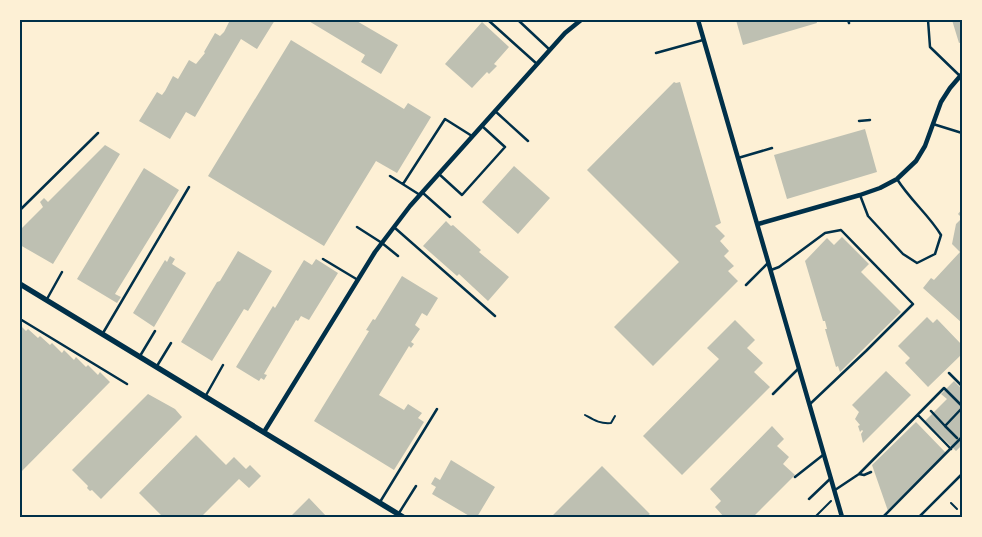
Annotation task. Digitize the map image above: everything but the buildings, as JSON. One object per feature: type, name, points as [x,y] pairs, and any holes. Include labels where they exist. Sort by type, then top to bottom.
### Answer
[{"type":"street","points":[[264,432],[358,280],[394,227],[472,136],[565,33],[581,20]]},
{"type":"street","points":[[698,20],[842,517]]},
{"type":"street","points":[[758,224],[860,195],[880,188],[897,179],[916,161],[926,146],[941,102],[961,75]]},
{"type":"street","points":[[20,284],[400,516]]},
{"type":"lane","points":[[488,20],[538,64]]},
{"type":"lane","points":[[518,20],[550,50]]},
{"type":"lane","points":[[928,20],[930,47],[961,75]]},
{"type":"lane","points":[[656,53],[704,40]]},
{"type":"lane","points":[[495,111],[528,141]]},
{"type":"lane","points":[[403,184],[445,119],[472,136]]},
{"type":"lane","points":[[860,121],[870,120]]},
{"type":"lane","points":[[933,124],[962,133]]},
{"type":"lane","points":[[439,174],[462,195],[505,147],[482,126]]},
{"type":"lane","points":[[20,210],[98,133]]},
{"type":"lane","points":[[738,158],[772,148]]},
{"type":"lane","points":[[390,176],[421,194],[450,218]]},
{"type":"lane","points":[[860,195],[868,216],[903,254],[917,263],[935,254],[941,235],[933,221],[913,202],[897,179]]},
{"type":"lane","points":[[102,334],[188,187]]},
{"type":"lane","points":[[357,227],[398,256]]},
{"type":"lane","points":[[394,227],[495,316]]},
{"type":"lane","points":[[771,270],[779,267],[825,233],[841,230],[912,304],[810,404]]},
{"type":"lane","points":[[322,258],[358,280]]},
{"type":"lane","points":[[746,285],[769,262]]},
{"type":"lane","points":[[46,300],[62,272]]},
{"type":"lane","points":[[20,319],[127,384]]},
{"type":"lane","points":[[140,357],[155,331]]},
{"type":"lane","points":[[156,367],[171,343]]},
{"type":"lane","points":[[205,397],[223,366]]},
{"type":"lane","points":[[773,394],[800,368]]},
{"type":"lane","points":[[949,374],[962,386]]},
{"type":"lane","points":[[835,490],[859,474],[944,388],[962,407],[945,426]]},
{"type":"lane","points":[[380,503],[437,409]]},
{"type":"lane","points":[[930,412],[957,438]]},
{"type":"lane","points":[[918,415],[952,449]]},
{"type":"lane","points":[[883,517],[962,437]]},
{"type":"lane","points":[[795,478],[825,454]]},
{"type":"lane","points":[[859,474],[864,475],[871,472]]},
{"type":"lane","points":[[919,517],[962,474]]},
{"type":"lane","points":[[809,500],[831,478]]},
{"type":"lane","points":[[400,516],[416,486]]},
{"type":"path","points":[[585,415],[599,423],[608,424],[611,423],[615,416]]},
{"type":"path","points":[[951,503],[957,509]]},
{"type":"path","points":[[814,517],[827,505]]}]
